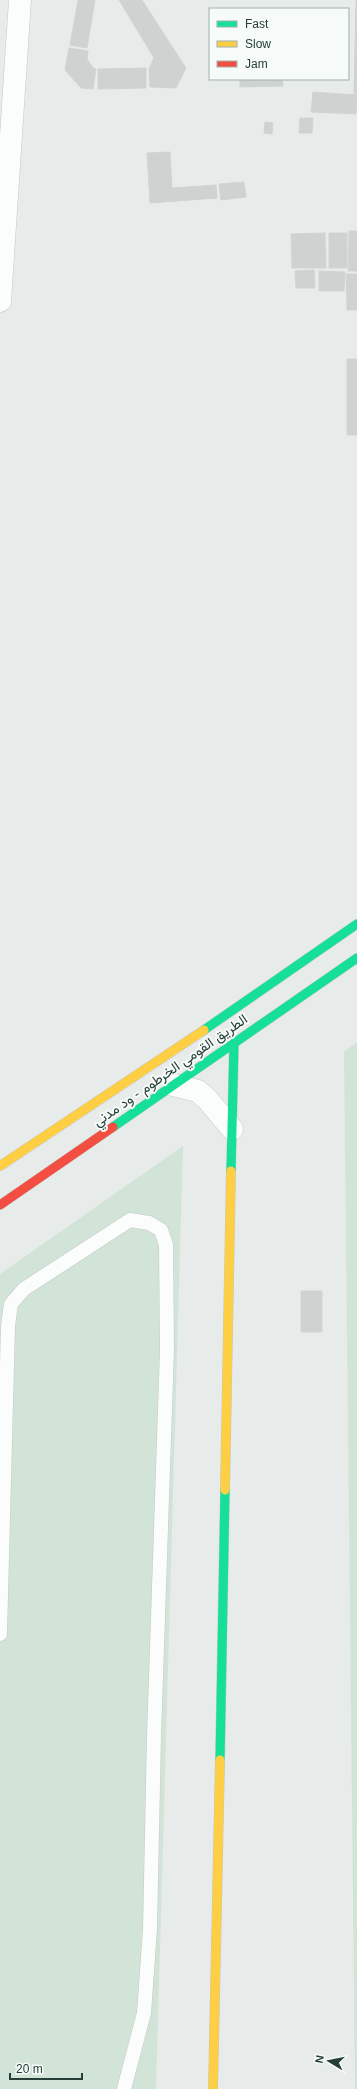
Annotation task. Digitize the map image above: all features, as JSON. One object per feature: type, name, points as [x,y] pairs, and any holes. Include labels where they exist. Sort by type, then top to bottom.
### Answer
[{"type":"main road","name":"الطريق القومي الخرطوم - ود مدني","points":[[0,1166],[222,1018],[357,924]]},
{"type":"main road","name":"الطريق القومي الخرطوم - ود مدني","points":[[0,1205],[357,958]]},
{"type":"main road","points":[[213,2089],[234,1043]]},
{"type":"street","points":[[0,301],[20,0]]},
{"type":"street","points":[[173,1085],[198,1092],[208,1100],[232,1129]]},
{"type":"lane","points":[[0,1634],[8,1326],[11,1304],[24,1289],[130,1220],[148,1223],[161,1230],[166,1244],[167,1358],[154,1728],[150,1929],[144,2012],[124,2089]]},
{"type":"green space","points":[[357,1042],[357,2089],[355,2089],[344,1052]]},
{"type":"green space","points":[[183,1146],[156,2089],[0,2089],[0,1274]]},
{"type":"building","points":[[78,0],[95,0],[87,48],[70,45]]},
{"type":"building","points":[[119,0],[142,0],[186,68],[176,88],[150,87],[149,69],[154,58]]},
{"type":"building","points":[[356,0],[357,94],[354,94]]},
{"type":"building","points":[[69,48],[88,51],[87,59],[93,68],[96,69],[93,89],[81,88],[65,70]]},
{"type":"building","points":[[146,68],[146,88],[98,89],[98,69]]},
{"type":"building","points":[[240,80],[282,80],[283,86],[240,87]]},
{"type":"building","points":[[313,92],[357,95],[356,114],[311,112]]},
{"type":"building","points":[[300,118],[313,118],[312,133],[299,133]]},
{"type":"building","points":[[265,122],[273,123],[272,134],[264,133]]},
{"type":"building","points":[[170,152],[172,188],[216,185],[217,198],[150,203],[147,153]]},
{"type":"building","points":[[244,182],[246,197],[221,200],[219,184]]},
{"type":"building","points":[[349,231],[357,231],[357,271],[348,271]]},
{"type":"building","points":[[325,233],[326,268],[292,268],[291,234]]},
{"type":"building","points":[[329,233],[347,233],[347,268],[329,268]]},
{"type":"building","points":[[314,270],[315,288],[296,288],[295,271]]},
{"type":"building","points":[[319,271],[345,272],[344,291],[319,291]]},
{"type":"building","points":[[346,274],[357,274],[357,310],[347,310]]},
{"type":"building","points":[[347,359],[357,359],[357,435],[347,435]]},
{"type":"building","points":[[301,1291],[322,1291],[322,1332],[301,1332]]},
{"type":"traffic: fast","points":[[204,1030],[357,924]]},
{"type":"traffic: fast","points":[[113,1127],[357,958]]},
{"type":"traffic: fast","points":[[231,1171],[234,1043]]},
{"type":"traffic: fast","points":[[220,1760],[225,1490]]},
{"type":"traffic: slow","points":[[0,1166],[204,1030]]},
{"type":"traffic: slow","points":[[225,1490],[231,1171]]},
{"type":"traffic: slow","points":[[213,2089],[220,1760]]},
{"type":"traffic: jam","points":[[0,1205],[113,1127]]}]
